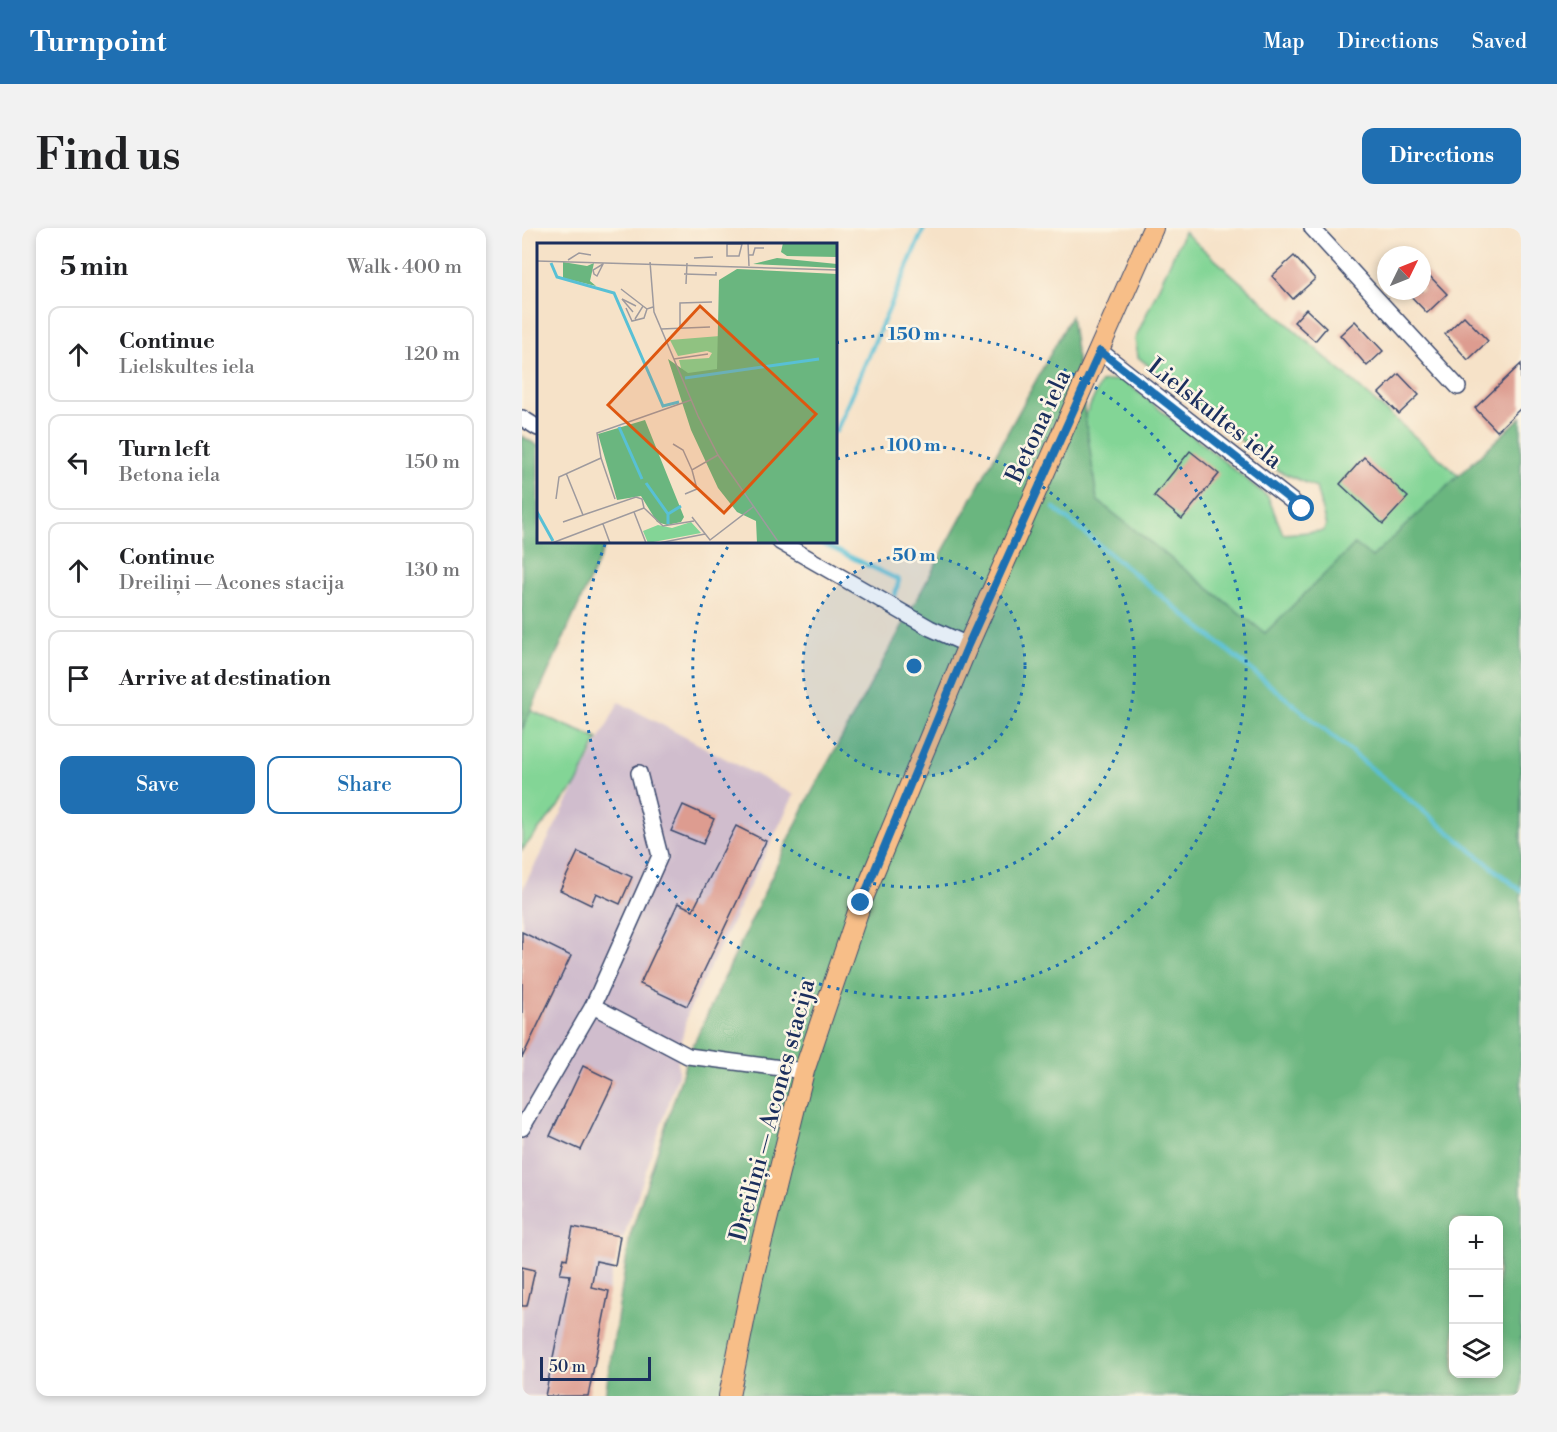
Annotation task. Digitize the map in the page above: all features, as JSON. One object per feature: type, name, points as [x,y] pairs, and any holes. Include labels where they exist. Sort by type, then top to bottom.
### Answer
[{"type":"main road","name":"Betona iela","points":[[968,645],[1153,228]]},
{"type":"main road","name":"Dreiliņi — Acones stacija","points":[[729,1396],[753,1277],[804,1071],[861,903],[968,645]]},
{"type":"street","points":[[1312,228],[1458,387]]},
{"type":"street","name":"Lielskultes iela","points":[[1100,351],[1302,509]]},
{"type":"street","points":[[522,418],[537,427]]},
{"type":"street","points":[[782,543],[930,628],[968,645]]},
{"type":"street","points":[[522,1128],[593,1006],[660,856],[639,773]]},
{"type":"street","points":[[593,1006],[688,1056],[804,1071]]},
{"type":"shaded area","points":[[619,702],[794,795],[688,1012],[678,1056],[678,1075],[623,1239],[619,1238],[586,1396],[522,1396],[522,890]]},
{"type":"green space","points":[[1184,232],[1457,474],[1461,481],[1286,652],[1054,484],[1101,382],[1122,379],[1268,497],[1283,534],[1323,531],[1326,526],[1316,487],[1279,471],[1138,357],[1135,339]]},
{"type":"green space","points":[[1071,316],[1097,500],[1265,633],[1355,544],[1372,557],[1521,417],[1521,1396],[605,1396],[630,1236],[688,1056],[806,803]]},
{"type":"green space","points":[[522,436],[537,445],[537,543],[607,543],[522,730]]},
{"type":"green space","points":[[522,707],[598,739],[576,785],[522,850]]},
{"type":"building","points":[[1294,256],[1315,279],[1293,299],[1272,276]]},
{"type":"building","points":[[1431,277],[1447,294],[1427,313],[1415,300],[1431,300]]},
{"type":"building","points":[[1306,309],[1326,328],[1315,341],[1294,322]]},
{"type":"building","points":[[1464,316],[1488,341],[1468,360],[1445,334]]},
{"type":"building","points":[[1355,321],[1383,351],[1367,366],[1340,335]]},
{"type":"building","points":[[1521,364],[1521,408],[1497,431],[1475,408]]},
{"type":"building","points":[[1399,374],[1419,395],[1399,414],[1379,393]]},
{"type":"building","points":[[1190,451],[1219,474],[1182,519],[1154,496]]},
{"type":"building","points":[[1364,457],[1408,497],[1383,524],[1340,484]]},
{"type":"building","points":[[683,805],[714,819],[703,844],[671,831]]},
{"type":"building","points":[[736,826],[766,841],[687,1006],[640,984],[678,903],[693,910]]},
{"type":"building","points":[[578,852],[632,877],[620,904],[596,893],[591,905],[560,890]]},
{"type":"building","points":[[522,932],[571,956],[522,1058]]},
{"type":"building","points":[[583,1066],[614,1081],[581,1150],[550,1136]]},
{"type":"building","points":[[573,1227],[620,1236],[615,1265],[596,1261],[591,1287],[609,1291],[588,1396],[545,1396],[570,1275],[560,1274],[564,1258],[567,1259]]},
{"type":"building","points":[[522,1267],[535,1270],[527,1306],[522,1306]]},
{"type":"waterway","points":[[837,429],[924,228]]},
{"type":"waterway","points":[[1054,508],[1521,891]]},
{"type":"waterway","points":[[821,543],[899,580],[895,595]]},
{"type":"route","points":[[861,903],[968,645],[1100,351],[1302,509]]}]
